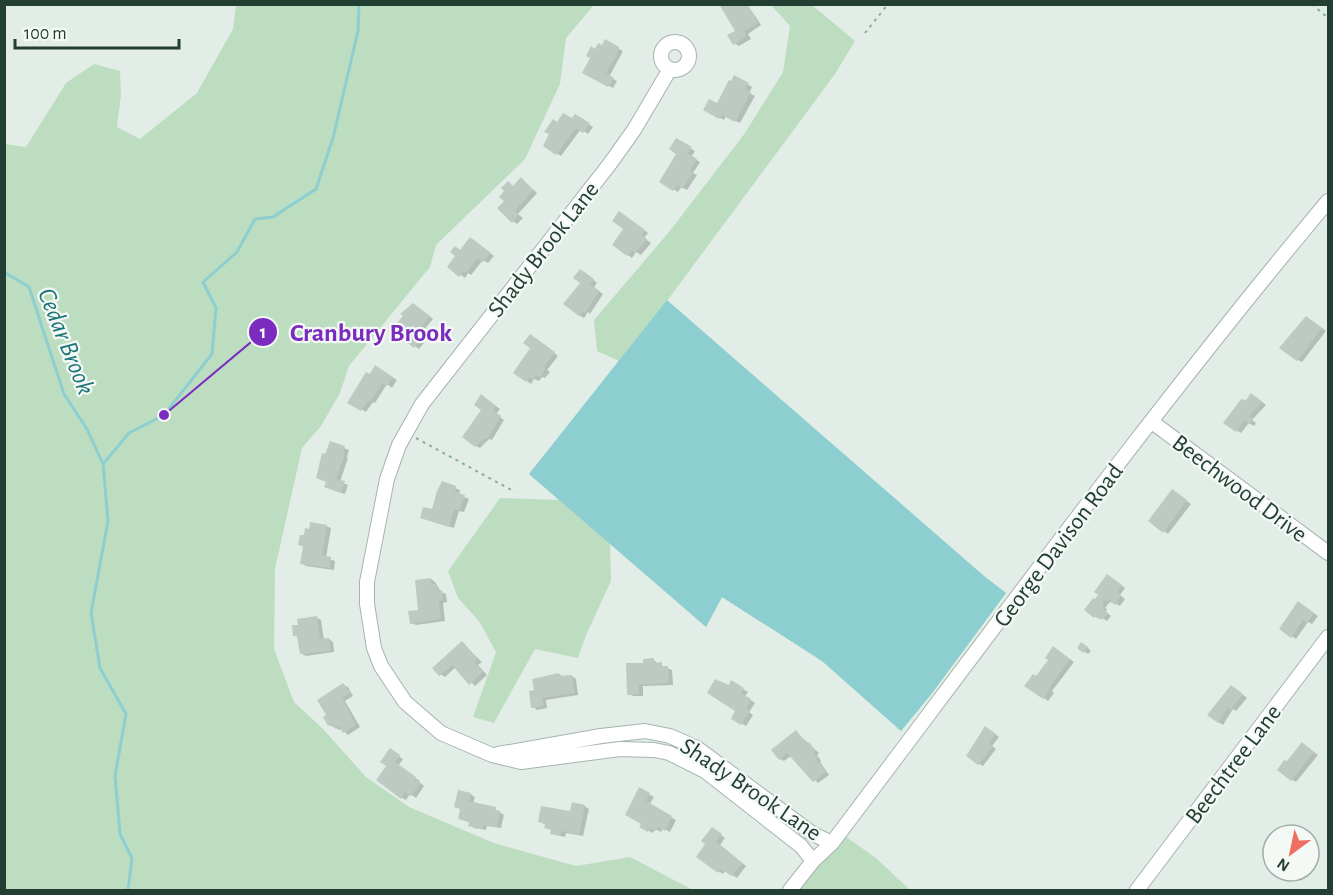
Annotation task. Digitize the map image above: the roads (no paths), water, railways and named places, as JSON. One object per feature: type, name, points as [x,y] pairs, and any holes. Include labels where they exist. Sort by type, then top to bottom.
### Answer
[{"type":"street","name":"Shady Brook Lane","points":[[670,69],[634,130],[609,165],[422,404],[399,445],[387,479],[367,582],[367,604],[374,648],[381,666],[405,702],[441,733],[492,755],[521,762],[568,757],[603,750],[628,749],[669,753],[705,771],[801,846],[813,861]]},
{"type":"street","name":"George Davison Road","points":[[790,891],[813,861],[832,843],[1264,278],[1329,201]]},
{"type":"street","name":"Beechwood Drive","points":[[1152,422],[1329,553]]},
{"type":"street","name":"Beechtree Lane","points":[[1137,891],[1329,637]]},
{"type":"street","name":"Shady Brook Lane","points":[[492,755],[601,736],[645,731],[670,736],[697,748],[813,834],[832,843]]},
{"type":"street","points":[[601,736],[603,750]]},
{"type":"street","points":[[723,786],[732,773]]},
{"type":"water","points":[[667,300],[1006,593],[933,692],[901,731],[822,661],[722,597],[706,627],[529,474]]},
{"type":"waterway","points":[[128,890],[132,858],[120,834],[115,776],[126,714],[100,668],[91,613],[108,521],[103,464],[129,433],[164,415],[212,354],[216,308],[203,282],[237,252],[255,219],[273,217],[316,189],[333,138],[358,31],[359,4]]},
{"type":"waterway","name":"Cedar Brook","points":[[4,272],[29,287],[64,394],[87,429],[103,464]]},
{"type":"place","name":"Cranbury Brook","points":[[164,415]]}]
